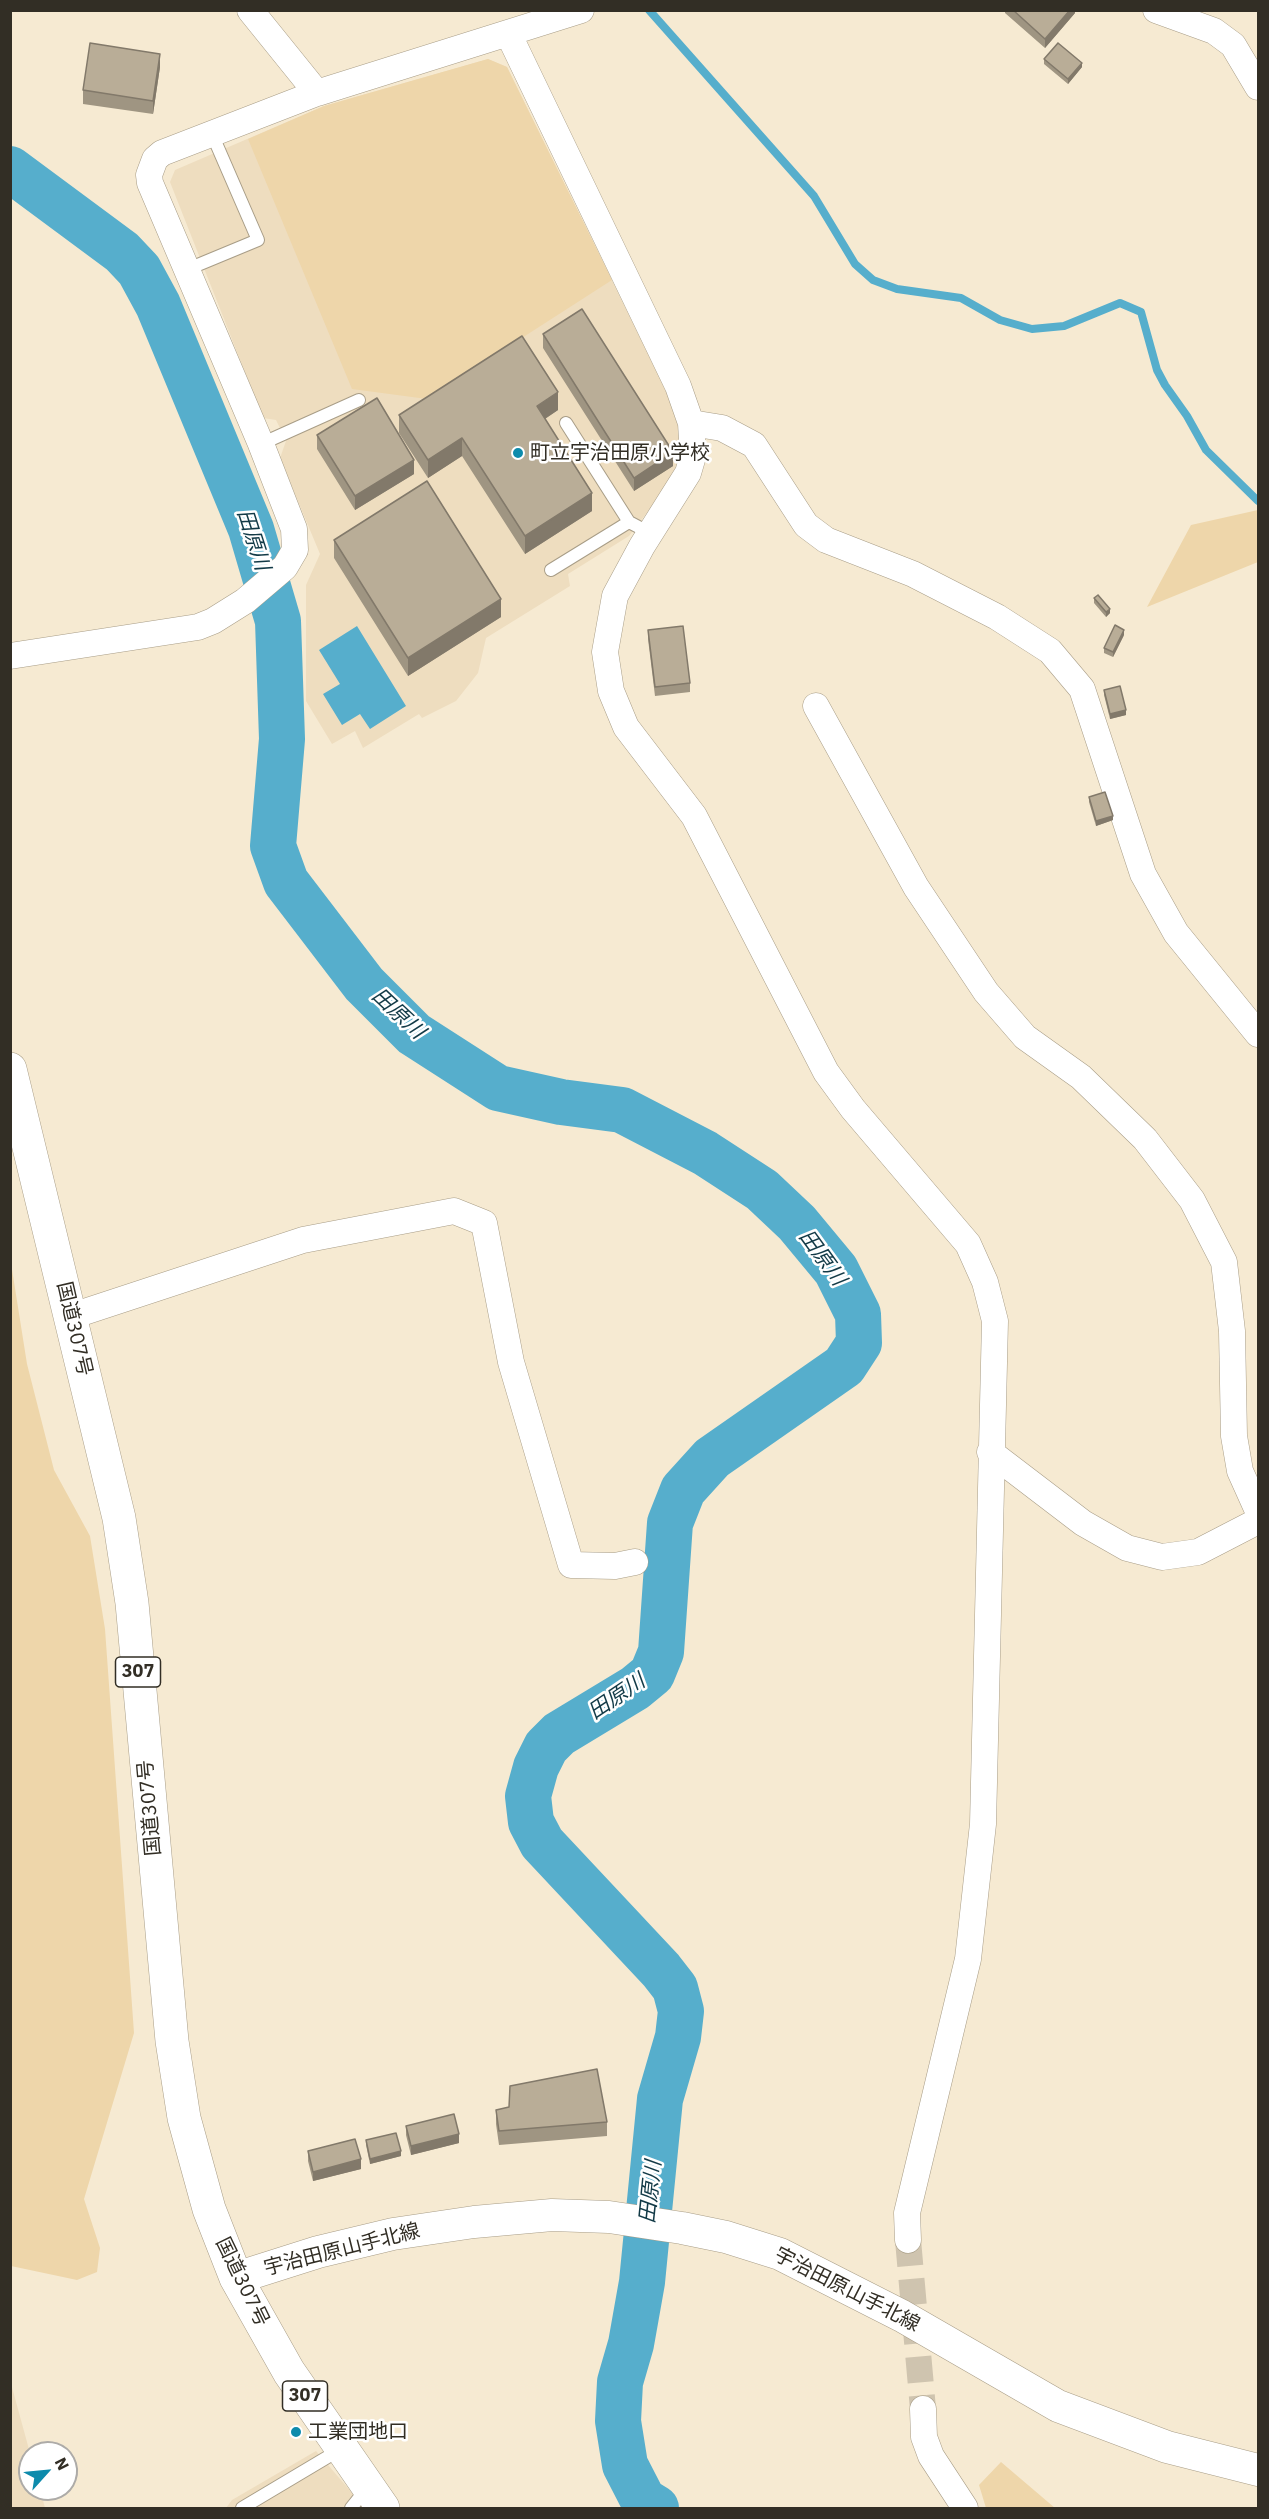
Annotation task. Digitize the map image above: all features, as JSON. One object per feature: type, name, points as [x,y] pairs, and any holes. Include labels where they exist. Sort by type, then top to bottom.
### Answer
[{"type":"highway","name":"国道307号","points":[[10,1069],[72,1316],[119,1518],[132,1603],[172,2041],[184,2118],[209,2209],[236,2278],[289,2372],[342,2448],[367,2501]]},
{"type":"street","points":[[250,10],[317,93]]},
{"type":"street","points":[[10,656],[198,627],[232,611],[291,560],[296,536],[261,444],[149,175],[155,159],[162,153],[317,93],[509,35],[581,10]]},
{"type":"street","points":[[1156,10],[1214,31],[1233,45],[1258,87]]},
{"type":"street","points":[[509,35],[678,386],[691,423],[693,456],[688,473],[639,527],[615,596],[605,652],[611,691],[626,727],[694,816],[826,1072],[853,1109],[968,1244],[986,1282],[994,1321],[995,1373],[990,1452],[990,1630],[983,1824],[968,1959],[907,2213],[908,2240]]},
{"type":"street","points":[[691,423],[723,428],[754,445],[806,525],[826,540],[913,574],[997,617],[1050,651],[1082,689],[1143,874],[1176,933],[1258,1034]]},
{"type":"street","points":[[816,706],[916,887],[986,992],[1025,1038],[1081,1077],[1145,1139],[1192,1200],[1224,1262],[1232,1331],[1234,1436],[1240,1470],[1258,1511]]},
{"type":"street","points":[[72,1316],[303,1240],[454,1211],[484,1223],[511,1362],[571,1565],[615,1566],[635,1562]]},
{"type":"street","points":[[990,1452],[1083,1523],[1127,1548],[1162,1557],[1198,1552],[1258,1521]]},
{"type":"street","name":"宇治田原山手北線","points":[[236,2278],[318,2252],[393,2234],[474,2222],[552,2215],[609,2217],[682,2228],[726,2237],[780,2254],[902,2316],[1058,2406],[1167,2447],[1258,2470]]},
{"type":"street","points":[[923,2409],[924,2437],[931,2456],[965,2508]]},
{"type":"lane","points":[[188,269],[258,240],[212,134]]},
{"type":"lane","points":[[261,444],[360,400]]},
{"type":"lane","points":[[551,570],[639,527],[566,423]]},
{"type":"lane","points":[[242,2508],[342,2448]]},
{"type":"shaded area","points":[[488,59],[507,67],[680,419],[681,468],[629,536],[568,574],[570,586],[486,638],[478,673],[456,701],[422,718],[419,714],[363,748],[355,731],[332,744],[306,701],[306,585],[320,554],[280,458],[286,441],[276,420],[263,418],[170,182],[175,170],[324,106]]},
{"type":"shaded area","points":[[488,59],[507,67],[612,280],[427,399],[352,389],[248,139],[324,106]]},
{"type":"shaded area","points":[[1258,510],[1258,562],[1147,607],[1191,525]]},
{"type":"shaded area","points":[[11,1263],[27,1364],[54,1470],[90,1536],[105,1629],[134,2033],[84,2199],[100,2248],[97,2272],[77,2280],[11,2266]]},
{"type":"shaded area","points":[[10,2380],[27,2441],[18,2441],[18,2501],[43,2501],[45,2508],[11,2508]]},
{"type":"shaded area","points":[[316,2451],[365,2508],[226,2508],[232,2500]]},
{"type":"shaded area","points":[[1001,2462],[1055,2508],[986,2508],[979,2485]]},
{"type":"water","points":[[357,626],[406,706],[370,729],[360,714],[342,725],[323,694],[340,684],[319,650]]},
{"type":"building","points":[[1013,10],[1070,10],[1045,39]]},
{"type":"building","points":[[90,43],[160,54],[153,101],[83,90]]},
{"type":"building","points":[[1058,43],[1082,63],[1068,79],[1044,59]]},
{"type":"building","points":[[582,309],[673,452],[634,478],[543,334]]},
{"type":"building","points":[[522,336],[558,392],[537,406],[592,493],[525,536],[462,438],[428,460],[399,415]]},
{"type":"building","points":[[377,398],[414,460],[355,496],[317,435]]},
{"type":"building","points":[[427,481],[501,599],[408,658],[334,540]]},
{"type":"building","points":[[1098,595],[1110,609],[1106,612],[1094,598]]},
{"type":"building","points":[[1115,625],[1124,630],[1113,652],[1104,648]]},
{"type":"building","points":[[683,626],[690,683],[655,687],[648,630]]},
{"type":"building","points":[[1120,686],[1126,710],[1110,714],[1104,690]]},
{"type":"building","points":[[1105,792],[1113,816],[1096,821],[1089,797]]},
{"type":"building","points":[[597,2069],[607,2122],[499,2131],[496,2110],[509,2107],[510,2086]]},
{"type":"building","points":[[454,2114],[459,2134],[411,2146],[406,2126]]},
{"type":"building","points":[[396,2133],[401,2151],[370,2159],[366,2140]]},
{"type":"building","points":[[355,2139],[361,2159],[313,2172],[308,2151]]},
{"type":"waterway","points":[[649,10],[814,196],[855,264],[873,280],[897,289],[961,298],[1000,320],[1032,329],[1064,326],[1120,303],[1141,312],[1157,370],[1165,385],[1187,416],[1206,450],[1258,501]]},
{"type":"waterway","name":"田原川","points":[[10,169],[122,252],[139,270],[158,305],[251,529],[278,621],[282,739],[273,846],[286,882],[364,984],[414,1034],[498,1088],[561,1102],[622,1110],[705,1153],[762,1190],[797,1223],[836,1270],[858,1314],[859,1343],[844,1366],[712,1458],[683,1490],[670,1523],[661,1652],[652,1674],[635,1688],[559,1734],[546,1747],[536,1767],[528,1796],[531,1822],[542,1843],[661,1970],[675,1988],[681,2011],[678,2037],[660,2099],[642,2282],[631,2344],[620,2382],[618,2421],[625,2465],[643,2500],[656,2508]]},
{"type":"tunnel","points":[[908,2240],[923,2409]]},
{"type":"place","name":"町立宇治田原小学校","points":[[518,453]]},
{"type":"place","name":"工業団地口","points":[[296,2432]]}]
